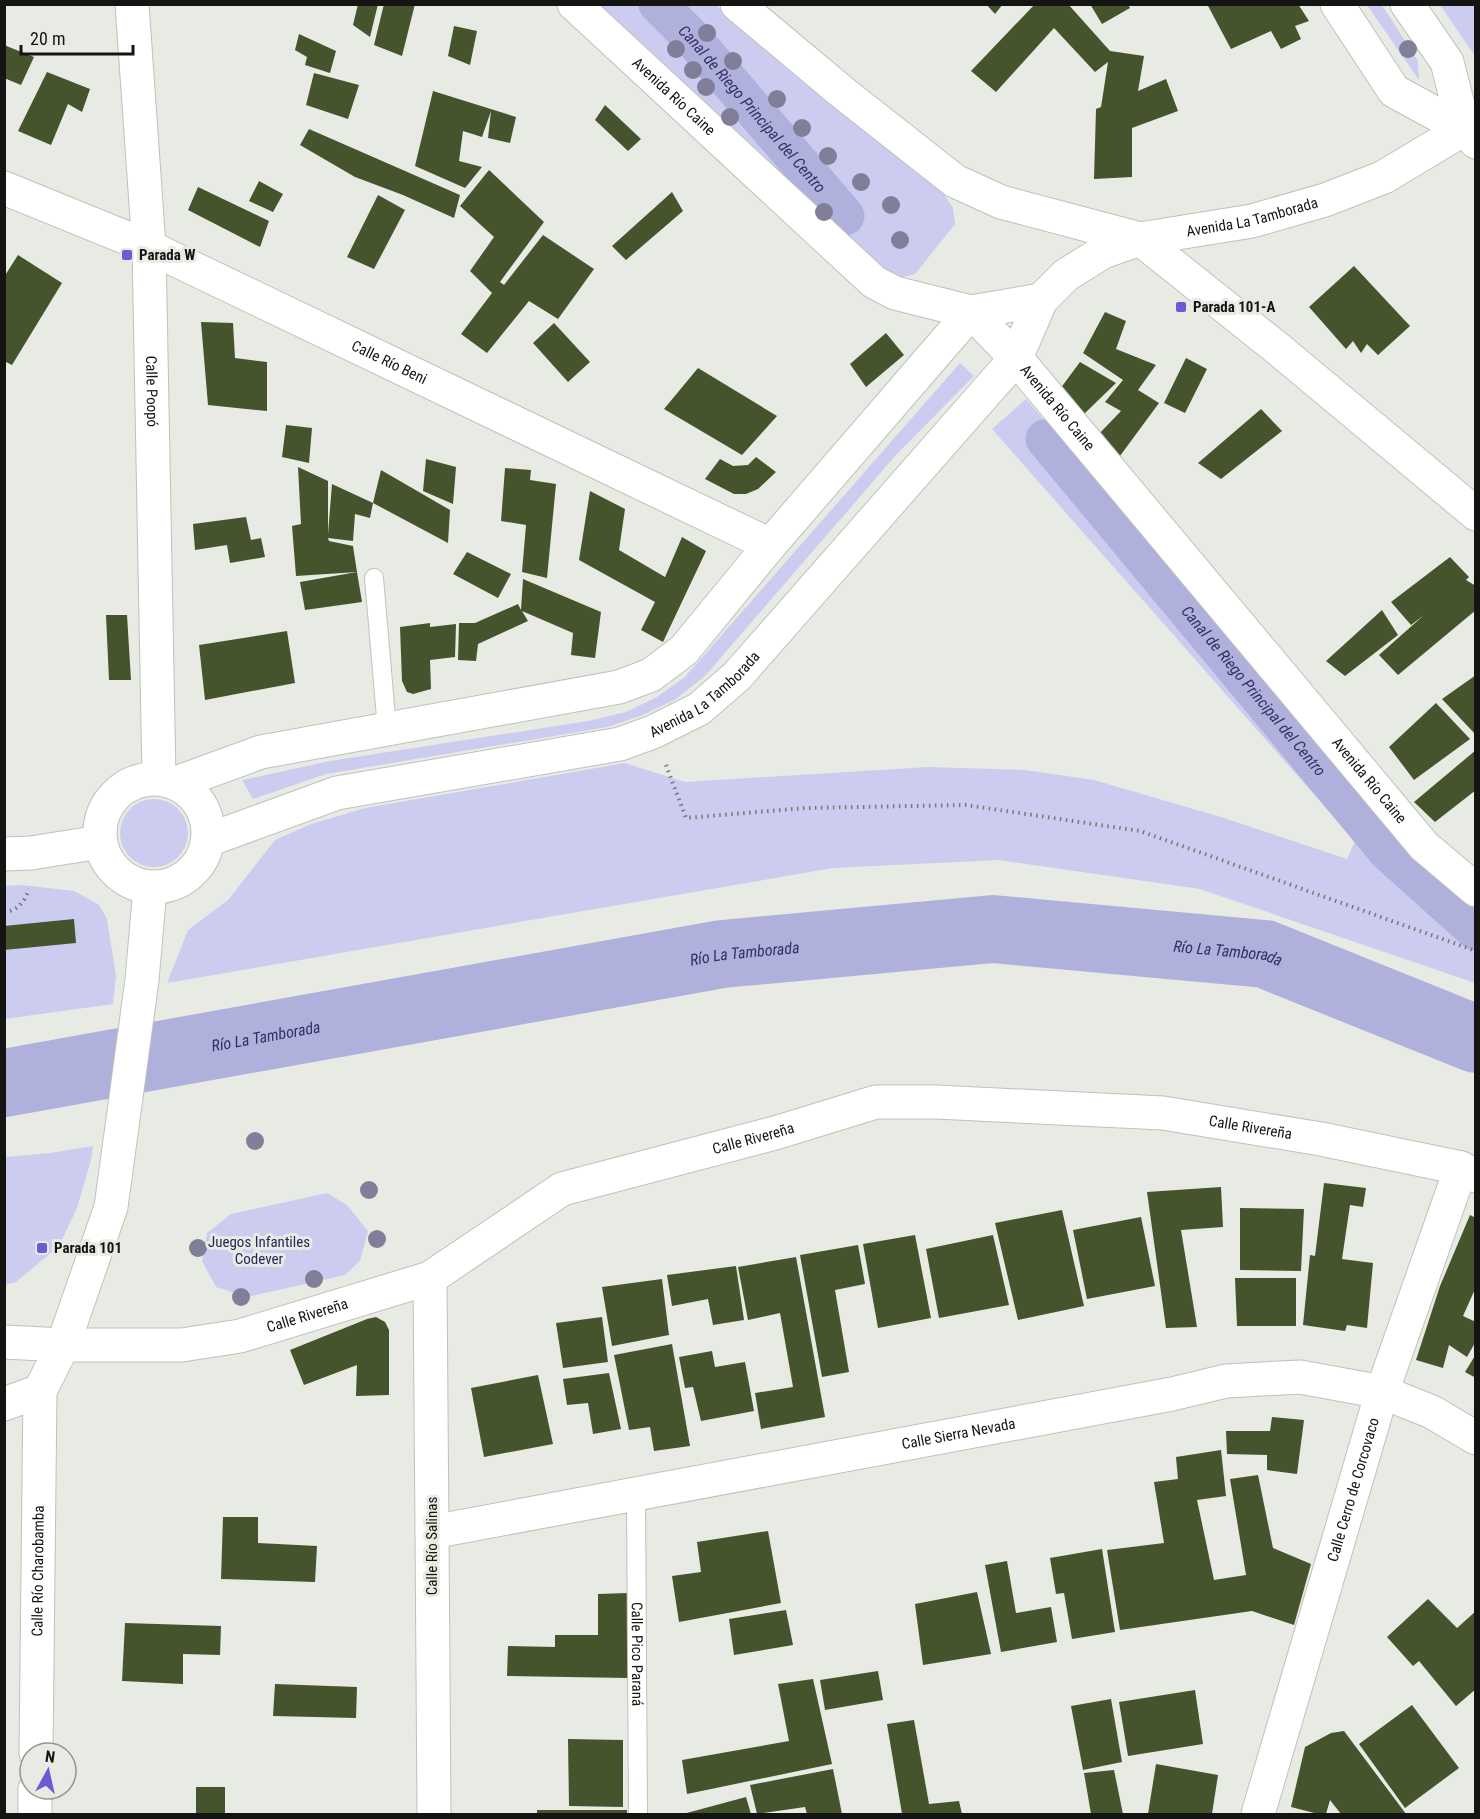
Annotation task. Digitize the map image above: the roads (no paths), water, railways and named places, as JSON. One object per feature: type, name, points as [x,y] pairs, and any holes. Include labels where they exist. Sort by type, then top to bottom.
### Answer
[{"type":"street","name":"Calle Poopó","points":[[132,4],[149,247],[167,781]]},
{"type":"street","name":"Avenida Río Caine","points":[[574,4],[874,282],[895,293],[971,312],[1016,358],[1424,846],[1476,890]]},
{"type":"street","points":[[737,4],[842,92],[955,181],[1001,202],[1140,240],[1277,348],[1476,514]]},
{"type":"street","points":[[1337,4],[1394,90],[1470,136]]},
{"type":"street","points":[[1407,4],[1447,62],[1470,136]]},
{"type":"street","name":"Avenida La Tamborada","points":[[208,840],[337,793],[620,744],[653,732],[699,709],[737,676],[1016,358],[1041,300],[1066,275],[1103,252],[1140,240],[1252,221],[1325,200],[1384,177],[1470,136]]},
{"type":"street","name":"Calle Río Beni","points":[[4,188],[149,247],[770,545]]},
{"type":"street","points":[[167,781],[191,793],[201,806],[207,823],[208,840],[202,859],[189,875],[170,886],[150,888],[138,885],[116,873],[107,863],[100,842],[99,825],[104,809],[113,796],[127,786],[142,780],[167,781],[261,752],[619,687],[651,675],[684,650],[770,545],[971,312],[1041,300]]},
{"type":"street","points":[[4,854],[31,853],[100,842]]},
{"type":"street","points":[[4,1404],[40,1391],[63,1345],[111,1207],[142,980],[150,888]]},
{"type":"street","name":"Calle Rivereña","points":[[4,1342],[63,1345],[182,1345],[240,1336],[430,1278],[562,1189],[775,1133],[876,1102],[936,1102],[1163,1113],[1321,1139],[1468,1172]]},
{"type":"street","name":"Calle Cerro de Corcovaco","points":[[1258,1815],[1382,1392],[1468,1172]]},
{"type":"street","name":"Calle Río Salinas","points":[[430,1278],[434,1815]]},
{"type":"street","name":"Calle Sierra Nevada","points":[[432,1532],[1160,1396],[1226,1381],[1300,1377],[1382,1392],[1432,1412],[1476,1438]]},
{"type":"street","name":"Calle Río Charobamba","points":[[36,1741],[40,1391]]},
{"type":"lane","points":[[374,578],[387,729]]},
{"type":"lane","name":"Calle Pico Paraná","points":[[636,1495],[638,1815]]},
{"type":"waterway","name":"Canal de Riego Principal del Centro","points":[[658,4],[692,38],[845,216]]},
{"type":"waterway","name":"Canal de Riego Principal del Centro","points":[[1045,439],[1388,852],[1476,931]]},
{"type":"waterway","name":"Río La Tamborada","points":[[4,1083],[722,954],[993,929],[1265,954],[1476,1039]]},
{"type":"place","name":"Parada W","points":[[127,255]]},
{"type":"place","name":"Parada 101-A","points":[[1181,307]]},
{"type":"place","name":"Parada 101","points":[[42,1248]]},
{"type":"park label","name":"Juegos Infantiles Codever","points":[[259,1250]]}]
